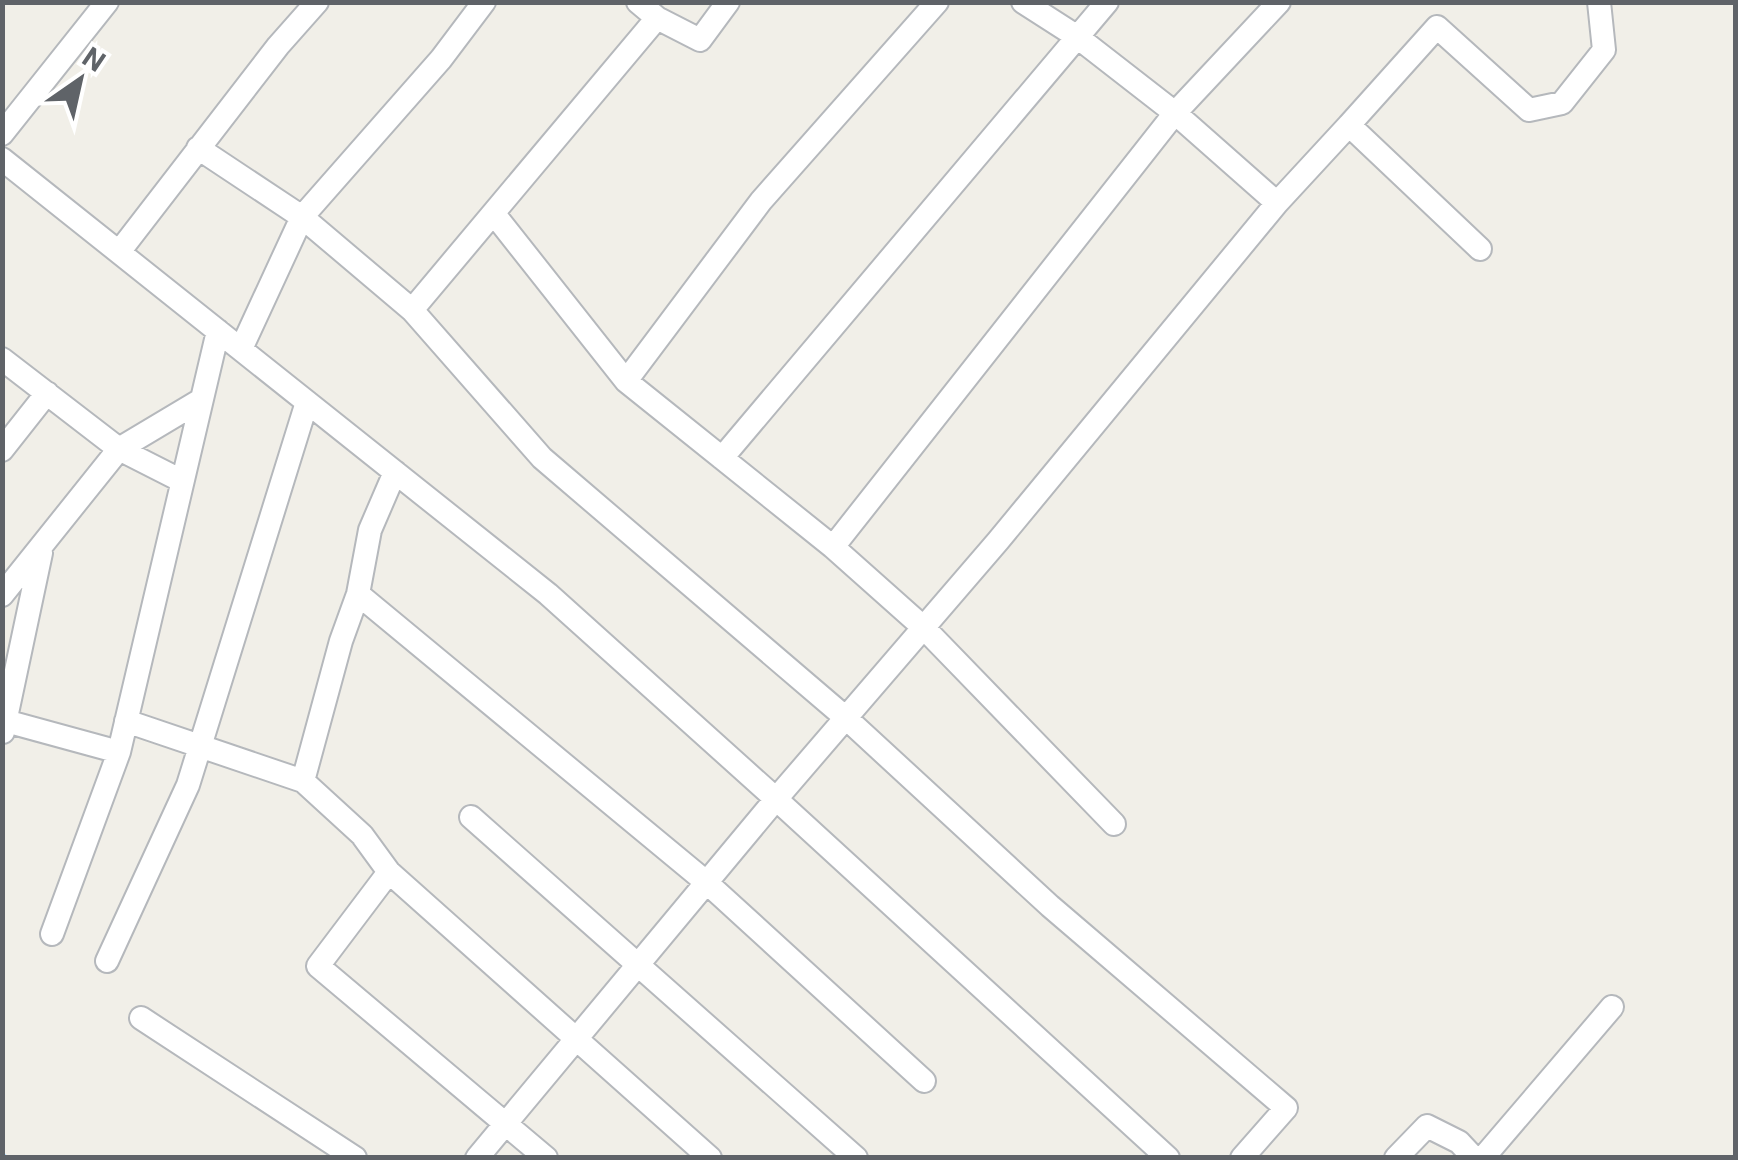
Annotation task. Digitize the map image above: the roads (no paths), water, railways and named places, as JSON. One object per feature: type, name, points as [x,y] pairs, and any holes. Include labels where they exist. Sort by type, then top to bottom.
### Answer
[{"type":"street","points":[[119,252],[318,2]]},
{"type":"street","points":[[241,349],[302,217],[441,59],[484,2]]},
{"type":"street","points":[[412,310],[494,214],[648,10],[700,40],[728,2]]},
{"type":"street","points":[[626,381],[761,202],[937,2]]},
{"type":"street","points":[[1024,2],[1076,36],[1175,113],[1276,202]]},
{"type":"street","points":[[722,458],[1107,2]]},
{"type":"street","points":[[833,547],[1175,113],[1279,2]]},
{"type":"street","points":[[477,1158],[924,628],[1276,202],[1437,27],[1528,110],[1562,103],[1604,50],[1599,2]]},
{"type":"street","points":[[2,134],[96,6]]},
{"type":"street","points":[[1350,125],[1480,249]]},
{"type":"street","points":[[198,148],[302,217],[412,310],[542,458],[846,718],[1050,906],[1286,1108],[1242,1158]]},
{"type":"street","points":[[2,159],[548,594],[1168,1158]]},
{"type":"street","points":[[494,214],[626,381],[833,547],[924,628],[1114,824]]},
{"type":"street","points":[[52,934],[118,752],[218,331]]},
{"type":"street","points":[[2,359],[119,449],[182,481]]},
{"type":"street","points":[[2,450],[47,393]]},
{"type":"street","points":[[2,596],[119,449],[201,400]]},
{"type":"street","points":[[107,961],[188,785],[307,402]]},
{"type":"street","points":[[303,782],[340,642],[358,594],[370,530],[395,472]]},
{"type":"street","points":[[42,550],[4,725],[118,752]]},
{"type":"street","points":[[358,594],[706,882],[924,1080]]},
{"type":"street","points":[[126,722],[303,782],[362,835],[389,872],[574,1041],[710,1158]]},
{"type":"street","points":[[472,817],[856,1158]]},
{"type":"street","points":[[389,872],[318,966],[546,1158]]},
{"type":"street","points":[[1482,1158],[1612,1007]]},
{"type":"street","points":[[141,1018],[354,1158]]},
{"type":"street","points":[[1396,1158],[1426,1126],[1458,1142],[1474,1158]]}]
